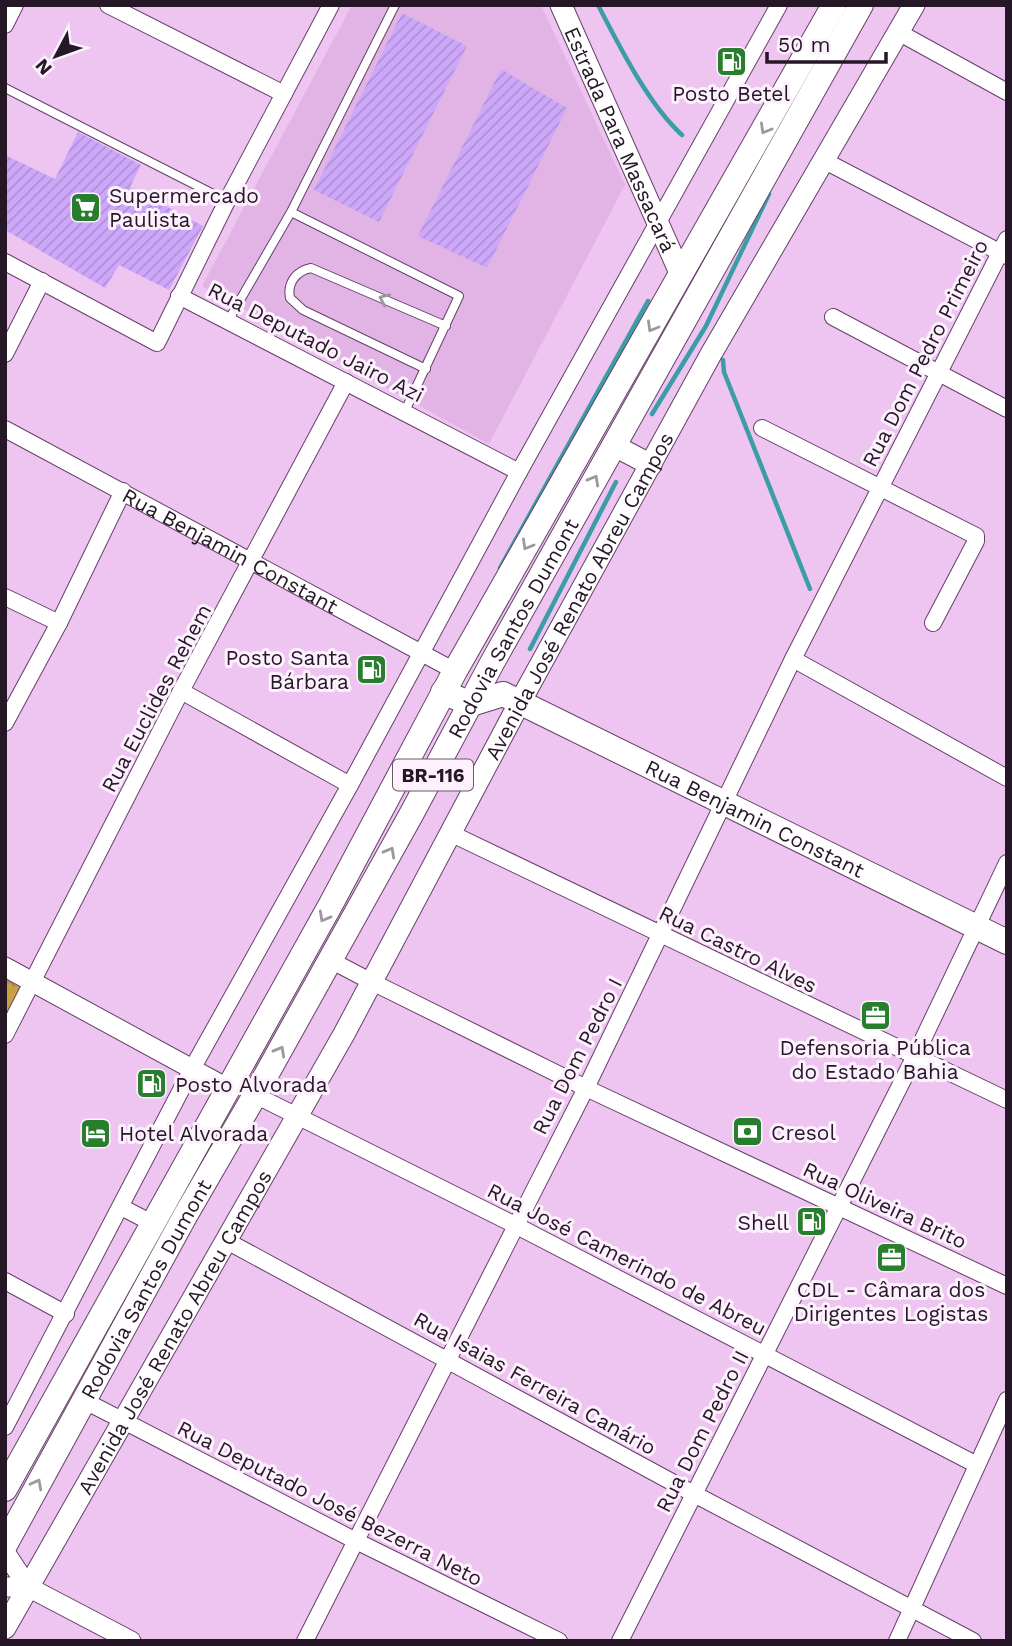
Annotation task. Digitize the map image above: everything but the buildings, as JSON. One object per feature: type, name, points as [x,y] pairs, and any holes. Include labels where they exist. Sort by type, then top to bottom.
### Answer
[{"type":"main road","name":"Estrada Para Massacará","points":[[561,5],[681,275]]},
{"type":"main road","name":"Rodovia Santos Dumont","points":[[5,1489],[331,904],[467,649],[834,5]]},
{"type":"main road","name":"Rodovia Santos Dumont","points":[[5,1545],[82,1400],[255,1095],[492,663],[861,5]]},
{"type":"main road","name":"Avenida José Renato Abreu Campos","points":[[5,1628],[372,982],[452,834],[512,698],[651,465],[711,354],[914,5]]},
{"type":"main road","points":[[614,445],[651,465]]},
{"type":"main road","points":[[467,649],[492,663],[512,698],[471,704]]},
{"type":"main road","name":"Rua Benjamin Constant","points":[[449,682],[471,704]]},
{"type":"main road","name":"Rua Benjamin Constant","points":[[512,698],[1007,942]]},
{"type":"street","points":[[5,25],[15,5]]},
{"type":"street","points":[[108,5],[284,94]]},
{"type":"street","points":[[179,296],[331,5]]},
{"type":"street","points":[[5,1427],[12,1401],[66,1314],[192,1069],[349,785],[419,652],[779,5]]},
{"type":"street","points":[[898,32],[1007,92]]},
{"type":"street","points":[[823,160],[1004,250]]},
{"type":"street","name":"Rua Dom Pedro Primeiro","points":[[880,487],[1004,250]]},
{"type":"street","name":"Rua Deputado Jairo Azi","points":[[5,262],[157,342],[179,296],[519,472]]},
{"type":"street","points":[[5,354],[41,281]]},
{"type":"street","points":[[833,317],[1007,409]]},
{"type":"street","name":"Rua Euclides Rehem","points":[[5,1035],[34,983],[181,691],[346,382]]},
{"type":"street","points":[[762,428],[976,536],[976,541],[933,623]]},
{"type":"street","name":"Rua Benjamin Constant","points":[[5,429],[419,652],[449,682]]},
{"type":"street","name":"Rua Dom Pedro I","points":[[305,1641],[586,1088],[793,659],[880,487]]},
{"type":"street","points":[[5,723],[59,623],[123,491]]},
{"type":"street","points":[[5,597],[59,623]]},
{"type":"street","points":[[793,659],[1007,778]]},
{"type":"street","points":[[181,691],[349,785]]},
{"type":"street","name":"Rua Castro Alves","points":[[452,834],[1007,1100]]},
{"type":"street","name":"Rua Dom Pedro II","points":[[620,1641],[915,1056],[1007,863]]},
{"type":"street","name":"Rua Oliveira Brito","points":[[330,960],[586,1088],[1007,1286]]},
{"type":"street","points":[[5,967],[227,1088]]},
{"type":"street","name":"Rua José Camerindo de Abreu","points":[[255,1095],[515,1225],[977,1465]]},
{"type":"street","points":[[121,1207],[152,1223]]},
{"type":"street","name":"Rua Isaias Ferreira Canário","points":[[225,1240],[694,1494],[973,1641]]},
{"type":"street","points":[[5,1281],[66,1314]]},
{"type":"street","name":"Rua Deputado José Bezerra Neto","points":[[82,1400],[356,1541],[559,1641]]},
{"type":"street","points":[[897,1641],[1007,1400]]},
{"type":"street","points":[[5,1552],[28,1587]]},
{"type":"street","points":[[5,1587],[28,1587],[131,1641]]},
{"type":"lane","points":[[228,321],[291,212],[395,5]]},
{"type":"lane","points":[[5,88],[227,201]]},
{"type":"lane","points":[[291,212],[457,294],[459,300],[405,411]]},
{"type":"lane","points":[[426,369],[303,310],[290,298],[290,283],[298,273],[311,268],[446,326]]},
{"type":"shaded area","points":[[352,5],[541,5],[625,185],[489,444],[202,286]]},
{"type":"green space","points":[[5,979],[22,988],[5,1020]]},
{"type":"waterway","points":[[598,5],[646,91],[682,135]]},
{"type":"waterway","points":[[652,414],[706,326],[769,194]]},
{"type":"waterway","points":[[500,568],[648,301]]},
{"type":"waterway","points":[[723,360],[724,372],[810,589]]},
{"type":"waterway","points":[[530,649],[616,482]]},
{"type":"place","name":"Posto Betel","points":[[731,61]]},
{"type":"place","name":"Supermercado Paulista","points":[[86,207]]},
{"type":"place","name":"Posto Santa Bárbara","points":[[372,669]]},
{"type":"place","name":"Defensoria Pública do Estado Bahia","points":[[875,1015]]},
{"type":"place","name":"Posto Alvorada","points":[[152,1084]]},
{"type":"place","name":"Cresol","points":[[748,1132]]},
{"type":"place","name":"Hotel Alvorada","points":[[96,1133]]},
{"type":"place","name":"Shell","points":[[812,1222]]},
{"type":"place","name":"CDL - Câmara dos Dirigentes Logistas","points":[[891,1257]]}]
